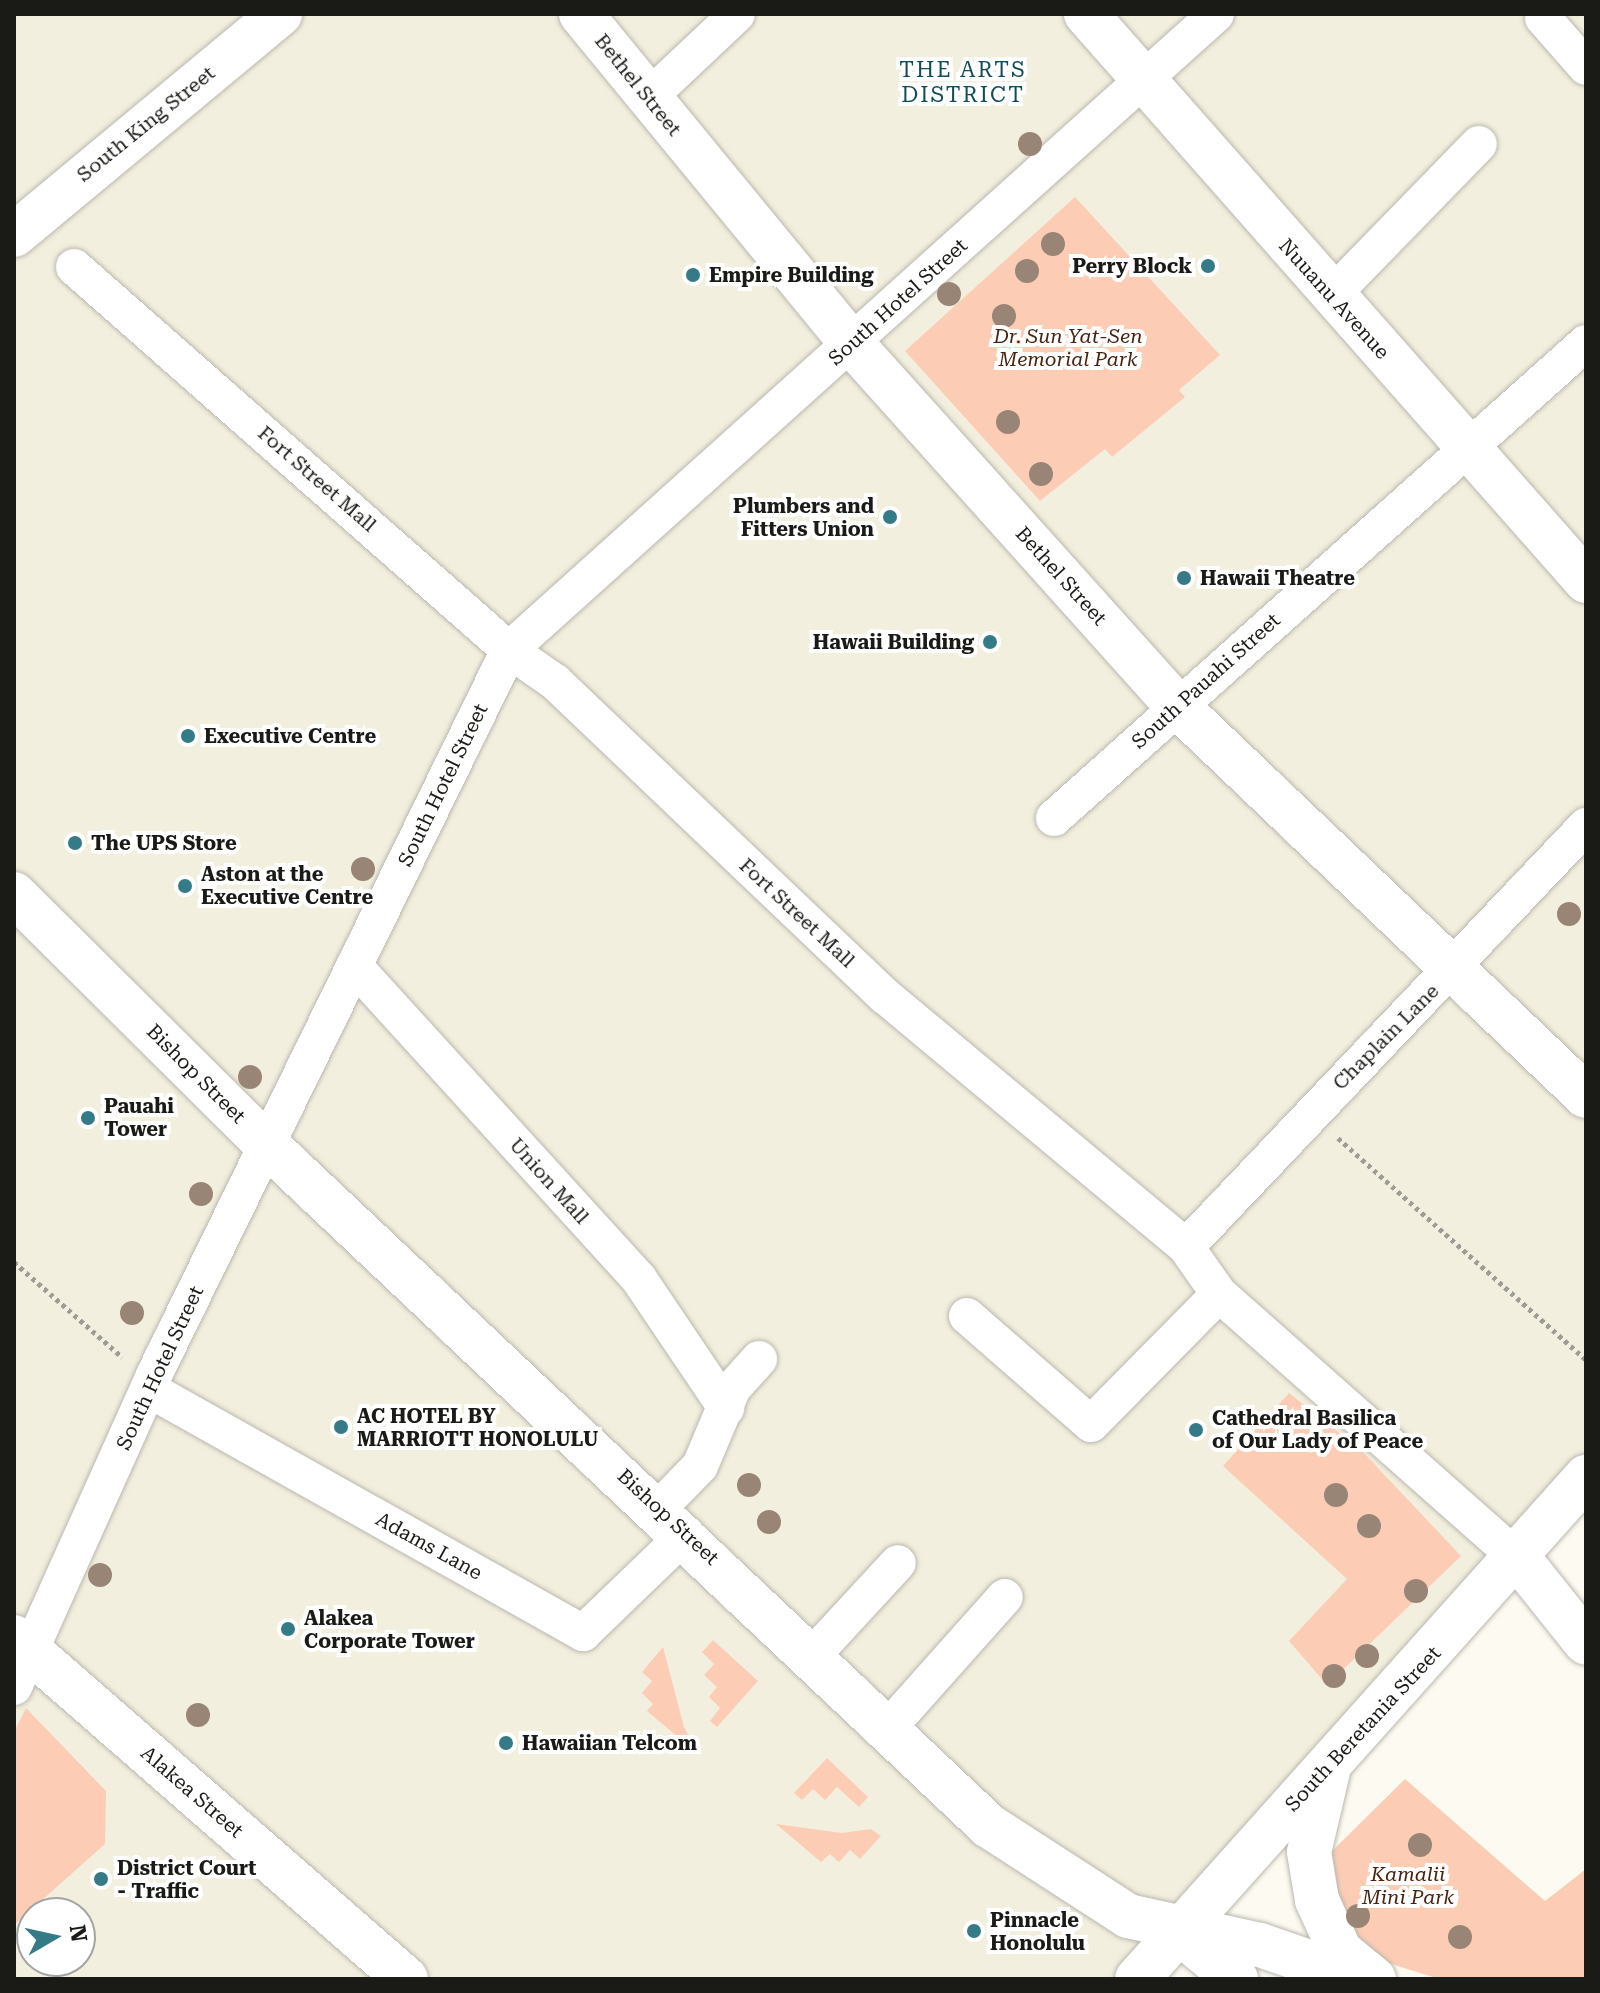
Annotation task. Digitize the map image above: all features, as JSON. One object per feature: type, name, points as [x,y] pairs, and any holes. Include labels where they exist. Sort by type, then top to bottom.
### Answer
[{"type":"main road","name":"South King Street","points":[[14,235],[280,14]]},
{"type":"main road","name":"Bethel Street","points":[[581,14],[853,345],[1177,706],[1586,1096]]},
{"type":"main road","name":"Nuuanu Avenue","points":[[1086,14],[1141,82],[1586,581]]},
{"type":"main road","name":"Bishop Street","points":[[14,894],[266,1144],[672,1521],[989,1826],[1040,1864],[1128,1916],[1178,1931],[1260,1945],[1359,1979]]},
{"type":"main road","name":"South Beretania Street","points":[[1137,1979],[1519,1559],[1586,1477]]},
{"type":"main road","points":[[1519,1559],[1586,1643]]},
{"type":"main road","name":"Alakea Street","points":[[20,1659],[406,1979]]},
{"type":"main road","points":[[1330,1765],[1309,1852],[1314,1888],[1340,1951],[1374,1979]]},
{"type":"main road","points":[[1178,1931],[1236,1979]]},
{"type":"street","points":[[648,98],[737,14]]},
{"type":"street","name":"South Hotel Street","points":[[20,1659],[266,1144],[356,968],[509,650],[853,345],[1216,14]]},
{"type":"street","points":[[1543,18],[1586,67]]},
{"type":"street","points":[[1331,296],[1479,144]]},
{"type":"street","name":"Fort Street Mall","points":[[74,267],[509,650],[555,682],[885,996],[1186,1247],[1219,1294],[1519,1559]]},
{"type":"street","name":"South Pauahi Street","points":[[1054,818],[1586,343]]},
{"type":"street","name":"Chaplain Lane","points":[[1186,1247],[1586,826]]},
{"type":"street","name":"Union Mall","points":[[356,968],[639,1279],[726,1408]]},
{"type":"street","points":[[967,1316],[1091,1424],[1219,1294]]},
{"type":"street","points":[[672,1521],[726,1408],[759,1359]]},
{"type":"street","name":"Adams Lane","points":[[152,1382],[583,1633],[672,1521]]},
{"type":"street","points":[[813,1655],[898,1563]]},
{"type":"street","points":[[889,1727],[1005,1597]]},
{"type":"path","points":[[1311,1114],[1586,1360]]},
{"type":"path","points":[[14,1262],[105,1347],[152,1382]]},
{"type":"shaded area","points":[[14,14],[1586,14],[1586,1477],[1132,1979],[14,1979]]},
{"type":"green space","name":"Dr. Sun Yat-Sen Memorial Park","points":[[1075,197],[1220,355],[1179,390],[1185,397],[1112,457],[1105,449],[1040,501],[905,351]]},
{"type":"green space","points":[[1289,1393],[1361,1450],[1461,1556],[1327,1685],[1289,1641],[1347,1579],[1223,1466]]},
{"type":"green space","points":[[713,1640],[758,1681],[717,1727],[710,1721],[720,1708],[709,1697],[717,1687],[704,1675],[714,1664],[702,1652]]},
{"type":"green space","points":[[663,1647],[684,1727],[697,1753],[647,1711],[653,1704],[642,1693],[652,1681],[642,1672]]},
{"type":"green space","points":[[26,1708],[106,1791],[105,1844],[45,1897],[16,1897],[14,1925],[14,1732]]},
{"type":"green space","points":[[827,1758],[868,1797],[859,1807],[837,1787],[825,1800],[813,1789],[802,1800],[794,1793]]},
{"type":"green space","name":"Kamalii Mini Park","points":[[1405,1779],[1545,1901],[1586,1869],[1586,1979],[1439,1979],[1350,1951],[1324,1859]]},
{"type":"green space","points":[[776,1824],[842,1833],[871,1829],[881,1836],[860,1859],[850,1850],[839,1862],[830,1854],[821,1862]]},
{"type":"place","name":"Perry Block","points":[[1208,266]]},
{"type":"place","name":"Empire Building","points":[[693,275]]},
{"type":"place","name":"Plumbers and Fitters Union","points":[[890,517]]},
{"type":"place","name":"Hawaii Theatre","points":[[1184,578]]},
{"type":"place","name":"Hawaii Building","points":[[990,642]]},
{"type":"place","name":"Executive Centre","points":[[188,736]]},
{"type":"place","name":"The UPS Store","points":[[75,843]]},
{"type":"place","name":"Aston at the Executive Centre","points":[[185,886]]},
{"type":"place","name":"Pauahi Tower","points":[[88,1118]]},
{"type":"place","name":"AC HOTEL BY MARRIOTT HONOLULU","points":[[341,1427]]},
{"type":"place","name":"Cathedral Basilica of Our Lady of Peace","points":[[1196,1430]]},
{"type":"place","name":"Alakea Corporate Tower","points":[[288,1629]]},
{"type":"place","name":"Hawaiian Telcom","points":[[506,1743]]},
{"type":"place","name":"District Court - Traffic","points":[[101,1879]]},
{"type":"place","name":"Pinnacle Honolulu","points":[[974,1931]]},
{"type":"district","name":"THE ARTS DISTRICT","points":[[963,82]]}]
